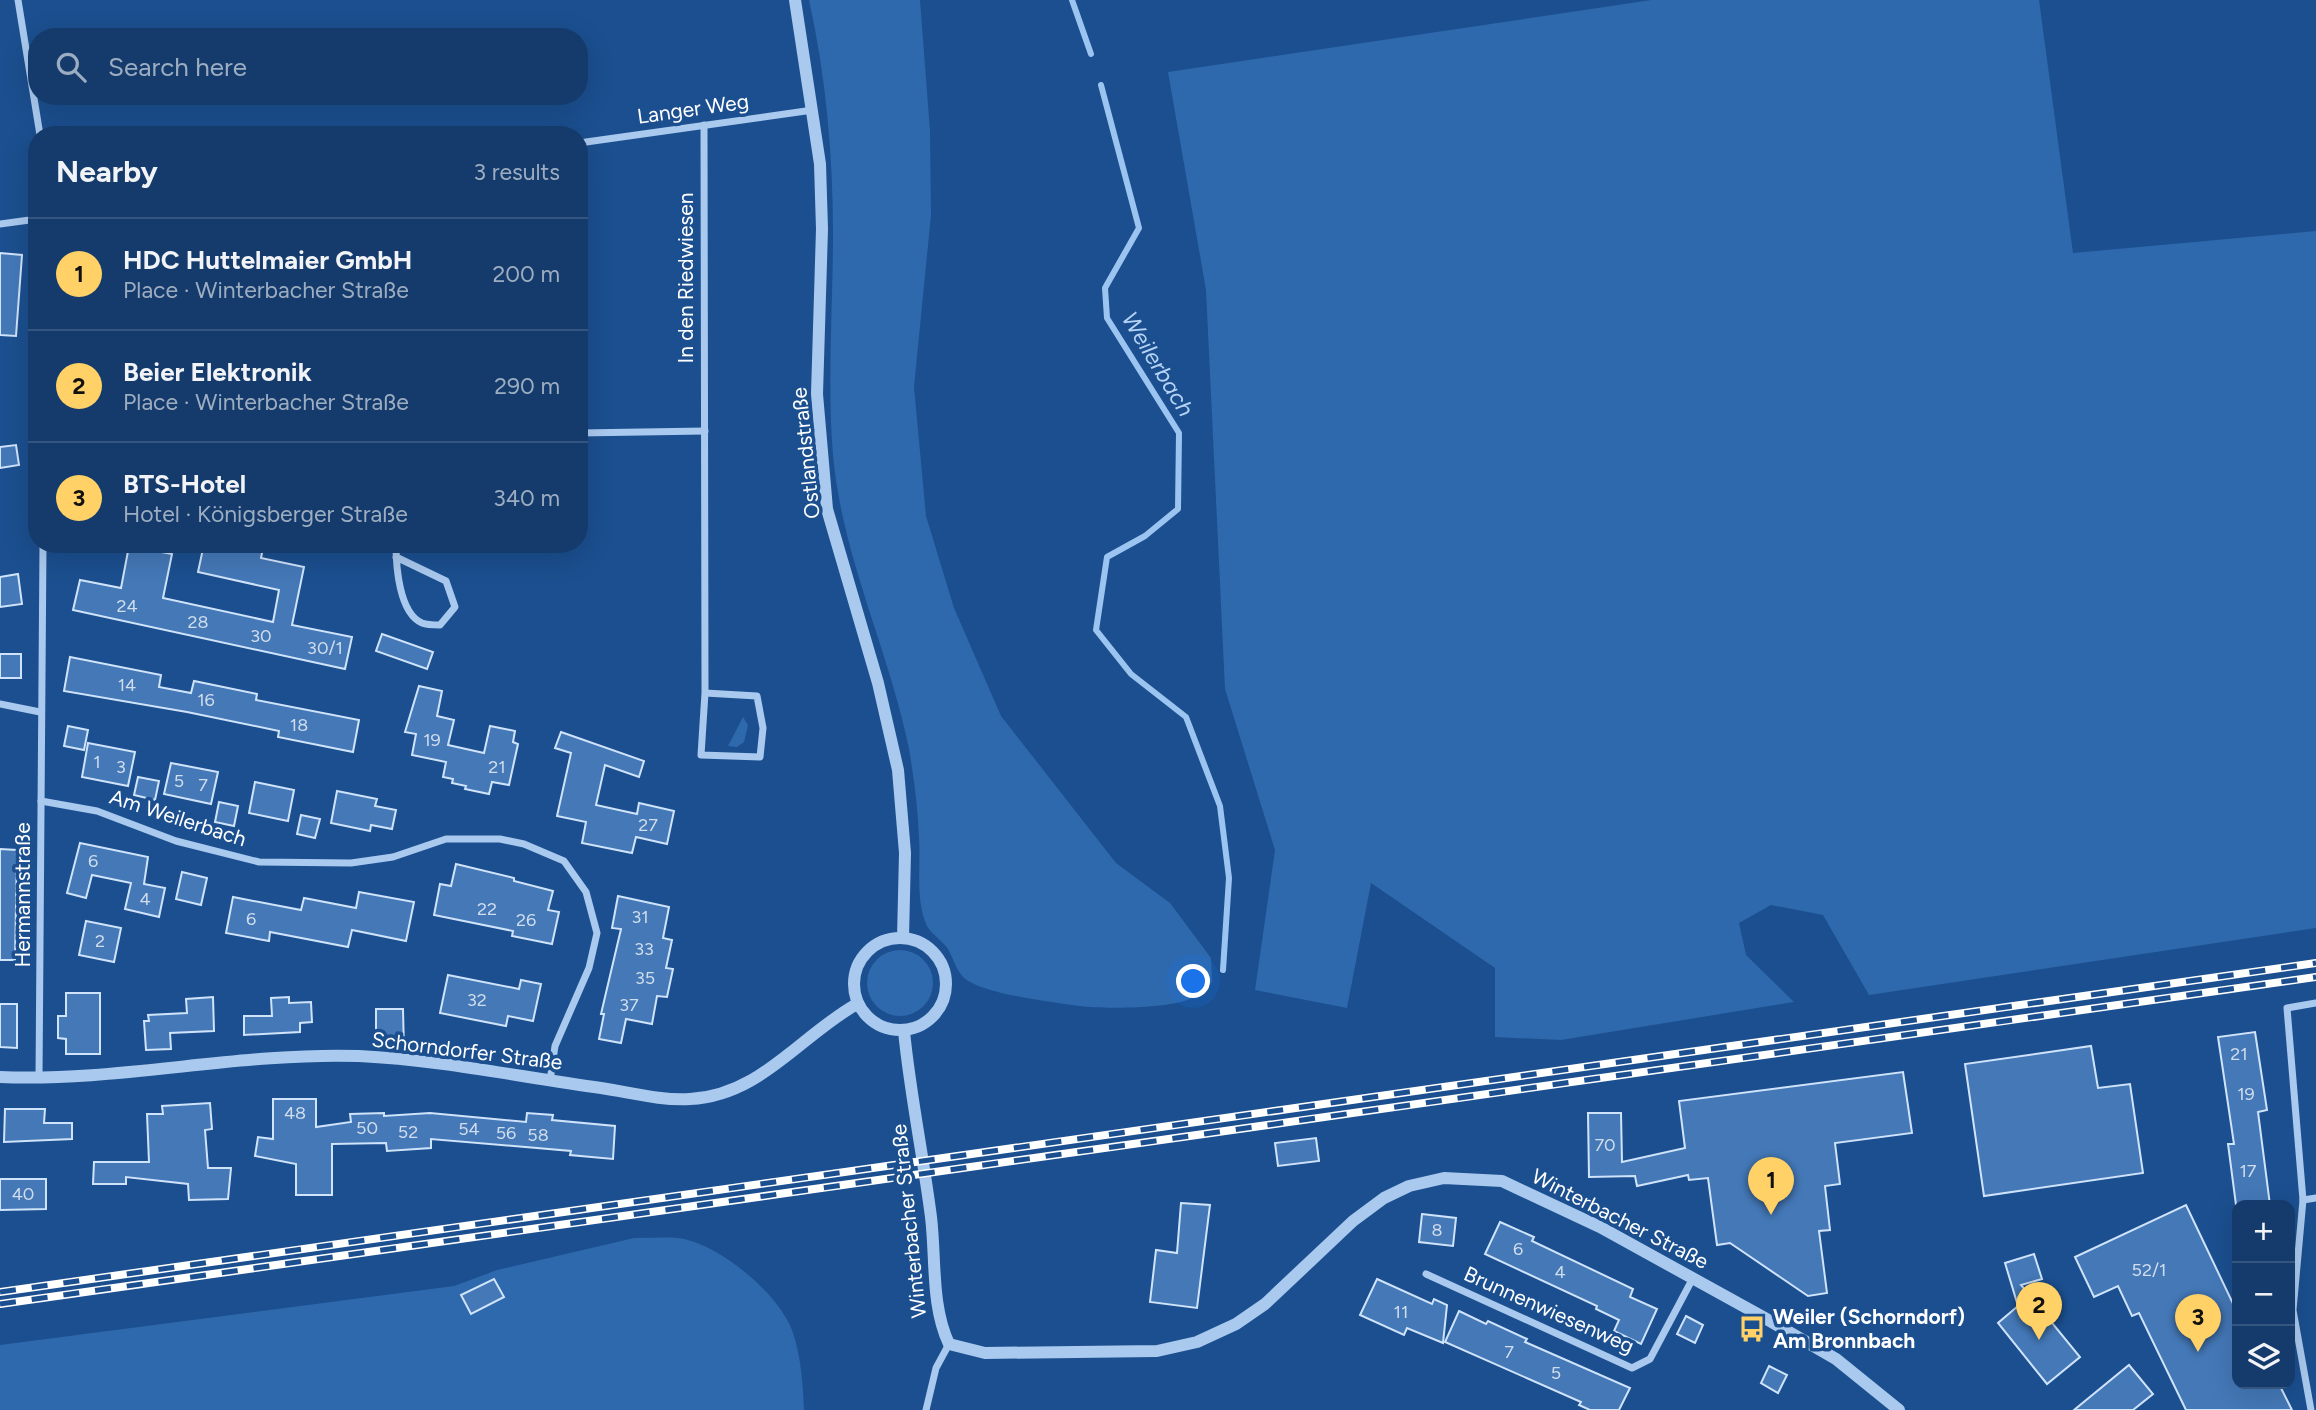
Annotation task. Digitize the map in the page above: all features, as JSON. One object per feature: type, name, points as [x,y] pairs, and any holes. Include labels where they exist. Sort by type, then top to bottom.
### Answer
[{"type":"street","points":[[18,0],[28,61]]},
{"type":"street","name":"Ostlandstraße","points":[[795,0],[820,164],[822,229],[817,394],[827,509],[878,683],[898,770],[905,853],[903,938]]},
{"type":"street","points":[[35,105],[39,126]]},
{"type":"street","name":"Langer Weg","points":[[588,142],[813,110]]},
{"type":"street","name":"In den Riedwiesen","points":[[704,125],[705,693],[701,755],[760,758],[763,729],[757,696],[705,693]]},
{"type":"street","points":[[0,224],[28,220]]},
{"type":"street","points":[[588,433],[705,431]]},
{"type":"street","name":"Hermannstraße","points":[[39,1079],[43,553]]},
{"type":"street","points":[[396,553],[396,557],[407,610],[422,623],[440,625],[455,607],[446,581],[396,557]]},
{"type":"street","points":[[0,704],[40,712]]},
{"type":"street","name":"Am Weilerbach","points":[[41,801],[97,811],[176,841],[259,862],[351,863],[393,857],[446,839],[500,839],[523,844],[564,861],[586,892],[597,933],[589,968],[555,1046],[550,1081]]},
{"type":"street","points":[[903,938],[932,950],[941,963],[946,978],[946,994],[940,1008],[924,1023],[904,1031],[876,1025],[857,1004],[853,988],[855,972],[861,958],[872,947],[887,940],[903,938]]},
{"type":"street","points":[[2311,1410],[2306,1399],[2293,1310],[2304,1200],[2287,1008],[2316,1003]]},
{"type":"street","name":"Schorndorfer Straße","points":[[0,1077],[39,1079],[209,1062],[359,1056],[457,1065],[550,1081],[691,1099],[743,1087],[783,1060],[835,1016],[857,1004]]},
{"type":"street","name":"Winterbacher Straße","points":[[904,1031],[930,1213],[939,1322],[949,1344],[985,1353],[1157,1350],[1196,1342],[1236,1324],[1265,1304],[1353,1221],[1384,1198],[1409,1186],[1444,1178],[1502,1181],[1601,1227],[1836,1359],[1899,1410]]},
{"type":"street","points":[[2304,1200],[2316,1198]]},
{"type":"street","name":"Brunnenwiesenweg","points":[[1426,1274],[1632,1368],[1650,1359],[1693,1278]]},
{"type":"street","points":[[926,1410],[936,1368],[949,1344]]},
{"type":"street","points":[[2306,1399],[2316,1398]]},
{"type":"shaded area","points":[[809,0],[920,0],[930,131],[931,215],[914,387],[926,516],[954,608],[1001,716],[1116,863],[1170,903],[1211,958],[1212,982],[1200,993],[1182,1002],[1103,1008],[1000,993],[963,977],[948,949],[927,926],[923,916],[918,816],[909,749],[846,530],[833,455],[830,400],[832,175],[824,87]]},
{"type":"shaded area","points":[[1651,0],[2039,0],[2073,253],[2316,231],[2316,928],[1869,995],[1823,915],[1771,905],[1739,923],[1746,955],[1794,1002],[1561,1040],[1495,1037],[1495,968],[1371,883],[1347,1008],[1255,990],[1275,850],[1225,689],[1206,290],[1168,72]]},
{"type":"shaded area","points":[[743,717],[748,725],[744,742],[737,747],[728,746]]},
{"type":"shaded area","points":[[906,950],[924,959],[931,970],[931,996],[924,1007],[913,1014],[894,1016],[876,1007],[869,996],[867,977],[876,959],[887,952]]},
{"type":"shaded area","points":[[634,1238],[678,1238],[694,1242],[728,1259],[760,1286],[784,1315],[792,1330],[799,1359],[804,1410],[0,1410],[0,1345],[454,1286],[497,1270]]},
{"type":"building","points":[[0,253],[22,255],[16,336],[0,335]]},
{"type":"building","points":[[16,445],[19,465],[0,468],[0,447]]},
{"type":"building","points":[[128,553],[167,553],[172,554],[163,598],[273,622],[279,590],[198,572],[202,553],[262,553],[261,558],[304,567],[292,625],[352,637],[345,669],[73,610],[80,580],[121,588]]},
{"type":"building","points":[[18,574],[22,604],[0,607],[0,577]]},
{"type":"building","points":[[382,634],[433,652],[427,669],[376,651]]},
{"type":"building","points":[[0,654],[21,654],[21,678],[0,678]]},
{"type":"building","points":[[70,657],[161,675],[159,687],[191,693],[194,681],[257,694],[256,700],[359,720],[353,752],[278,737],[279,731],[64,691]]},
{"type":"building","points":[[419,686],[442,691],[437,716],[454,720],[448,745],[484,753],[490,726],[515,731],[513,742],[518,744],[509,785],[492,782],[489,794],[465,789],[466,786],[452,783],[453,779],[443,777],[446,762],[412,755],[416,734],[405,732]]},
{"type":"building","points":[[68,726],[88,730],[84,750],[64,746]]},
{"type":"building","points":[[561,732],[644,761],[639,777],[605,765],[596,805],[637,814],[639,803],[674,811],[667,844],[636,837],[632,853],[582,843],[586,822],[557,816],[571,753],[555,748]]},
{"type":"building","points":[[88,743],[135,752],[128,786],[82,777]]},
{"type":"building","points":[[171,763],[218,772],[211,804],[164,794]]},
{"type":"building","points":[[138,777],[159,781],[155,800],[134,795]]},
{"type":"building","points":[[255,782],[294,790],[288,821],[249,813]]},
{"type":"building","points":[[337,791],[377,799],[375,806],[396,810],[392,829],[371,825],[370,831],[331,823]]},
{"type":"building","points":[[219,802],[238,806],[234,826],[215,822]]},
{"type":"building","points":[[301,815],[320,819],[315,838],[297,834]]},
{"type":"building","points":[[80,843],[148,857],[144,884],[165,888],[159,917],[125,909],[131,883],[92,875],[86,898],[67,893]]},
{"type":"building","points":[[0,849],[17,850],[15,960],[0,960]]},
{"type":"building","points":[[456,864],[553,891],[548,910],[559,912],[552,944],[512,936],[513,931],[434,915],[440,884],[451,886]]},
{"type":"building","points":[[182,872],[207,878],[201,905],[176,899]]},
{"type":"building","points":[[359,892],[414,902],[406,941],[352,930],[348,947],[270,932],[269,941],[226,933],[233,897],[301,910],[304,898],[356,908]]},
{"type":"building","points":[[618,896],[669,907],[663,938],[672,940],[666,968],[673,969],[667,997],[657,996],[652,1024],[626,1019],[621,1043],[599,1039],[604,1014],[601,1014],[621,929],[612,928]]},
{"type":"building","points":[[86,921],[121,928],[114,962],[79,955]]},
{"type":"building","points":[[448,975],[519,989],[521,980],[541,984],[533,1021],[508,1016],[506,1026],[440,1013]]},
{"type":"building","points":[[66,993],[100,993],[100,1054],[66,1054],[66,1039],[58,1038],[58,1016],[66,1016]]},
{"type":"building","points":[[213,997],[214,1031],[170,1033],[171,1049],[146,1050],[144,1021],[149,1021],[148,1015],[187,1013],[186,999]]},
{"type":"building","points":[[289,997],[289,1003],[311,1002],[312,1022],[300,1023],[300,1032],[244,1035],[244,1016],[272,1016],[271,998]]},
{"type":"building","points":[[0,1004],[17,1004],[17,1048],[0,1047]]},
{"type":"building","points":[[376,1009],[403,1009],[404,1051],[391,1038],[376,1038]]},
{"type":"building","points":[[2255,1032],[2267,1110],[2258,1112],[2269,1200],[2235,1200],[2228,1144],[2234,1144],[2218,1037]]},
{"type":"building","points":[[2091,1046],[2098,1088],[2130,1084],[2143,1173],[1984,1196],[1965,1064]]},
{"type":"building","points":[[1903,1072],[1912,1133],[1835,1143],[1840,1184],[1825,1186],[1830,1230],[1819,1231],[1827,1293],[1808,1296],[1730,1243],[1717,1245],[1708,1178],[1689,1180],[1688,1175],[1637,1186],[1635,1176],[1589,1177],[1588,1113],[1621,1113],[1622,1162],[1685,1148],[1679,1101]]},
{"type":"building","points":[[273,1099],[316,1099],[316,1127],[351,1122],[350,1114],[384,1113],[384,1116],[430,1113],[526,1122],[527,1113],[553,1115],[552,1120],[615,1126],[613,1159],[570,1155],[571,1151],[431,1139],[431,1148],[387,1151],[386,1143],[332,1144],[332,1195],[296,1195],[296,1164],[255,1156],[258,1137],[273,1139]]},
{"type":"building","points":[[210,1103],[212,1129],[205,1130],[208,1168],[231,1168],[228,1199],[189,1200],[188,1184],[126,1177],[126,1184],[93,1184],[94,1162],[149,1162],[147,1114],[163,1114],[162,1106]]},
{"type":"building","points":[[5,1109],[45,1109],[44,1123],[72,1123],[72,1139],[4,1142]]},
{"type":"building","points":[[1316,1138],[1319,1161],[1278,1166],[1275,1143]]},
{"type":"building","points":[[0,1179],[46,1179],[46,1209],[0,1210]]},
{"type":"building","points":[[1181,1203],[1210,1205],[1197,1308],[1150,1302],[1156,1250],[1177,1253]]},
{"type":"building","points":[[2186,1205],[2232,1302],[2232,1389],[2282,1389],[2292,1410],[2186,1410],[2139,1313],[2132,1316],[2118,1286],[2094,1297],[2075,1257]]},
{"type":"building","points":[[1422,1214],[1456,1218],[1453,1246],[1419,1242]]},
{"type":"building","points":[[1500,1222],[1534,1237],[1532,1241],[1633,1289],[1630,1297],[1657,1309],[1641,1344],[1614,1331],[1619,1320],[1596,1309],[1597,1306],[1485,1254]]},
{"type":"building","points":[[2034,1254],[2042,1279],[2021,1285],[2080,1357],[2047,1384],[1998,1323],[2018,1306],[2005,1263]]},
{"type":"building","points":[[494,1279],[504,1297],[471,1314],[461,1295]]},
{"type":"building","points":[[1377,1279],[1432,1304],[1434,1299],[1447,1305],[1443,1343],[1407,1328],[1404,1335],[1360,1315]]},
{"type":"building","points":[[1459,1311],[1486,1324],[1488,1321],[1527,1339],[1525,1342],[1630,1388],[1619,1410],[1590,1410],[1579,1405],[1581,1402],[1445,1342]]},
{"type":"building","points":[[1686,1316],[1703,1325],[1695,1343],[1677,1334]]},
{"type":"building","points":[[2129,1365],[2153,1394],[2133,1410],[2074,1410]]},
{"type":"building","points":[[1769,1366],[1787,1375],[1778,1393],[1761,1383]]},
{"type":"waterway","points":[[1072,0],[1091,54]]},
{"type":"waterway","name":"Weilerbach","points":[[1101,85],[1139,228],[1105,288],[1107,318],[1179,433],[1178,509],[1145,536],[1107,557],[1096,630],[1131,674],[1186,717],[1220,806],[1229,878],[1223,970]]},
{"type":"railway","points":[[0,1292],[2316,963]]},
{"type":"railway","points":[[0,1304],[2316,977]]},
{"type":"place","name":"HDC Huttelmaier GmbH","points":[[1771,1215]]},
{"type":"place","name":"Weiler (Schorndorf) Am Bronnbach","points":[[1752,1329]]},
{"type":"place","name":"Beier Elektronik","points":[[2039,1340]]},
{"type":"place","name":"BTS-Hotel","points":[[2198,1352]]}]
